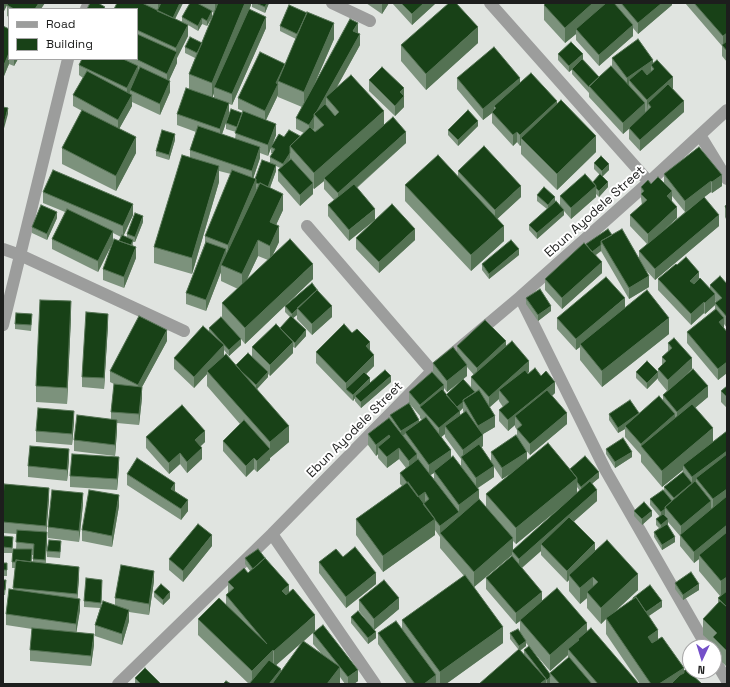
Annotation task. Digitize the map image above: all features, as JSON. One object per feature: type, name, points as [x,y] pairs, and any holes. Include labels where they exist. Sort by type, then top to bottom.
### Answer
[{"type":"street","points":[[332,3],[370,21]]},
{"type":"street","points":[[490,3],[649,182]]},
{"type":"street","points":[[3,326],[68,60]]},
{"type":"street","name":"Ebun Ayodele Street","points":[[118,684],[272,534],[432,371],[520,297],[727,110]]},
{"type":"street","points":[[700,134],[727,178]]},
{"type":"street","points":[[307,226],[432,371]]},
{"type":"street","points":[[3,249],[20,255],[184,331]]},
{"type":"street","points":[[520,297],[606,471],[702,639]]},
{"type":"street","points":[[272,534],[375,684]]},
{"type":"street","points":[[722,672],[727,681]]},
{"type":"building","points":[[8,3],[39,3],[36,8],[12,8],[7,5]]},
{"type":"building","points":[[90,3],[98,3],[105,7],[104,8],[88,8]]},
{"type":"building","points":[[117,3],[142,3],[188,25],[176,48],[138,30],[138,8],[114,8]]},
{"type":"building","points":[[161,3],[180,3],[173,18],[157,11]]},
{"type":"building","points":[[190,3],[197,3],[212,11],[207,21],[202,18],[198,26],[182,17]]},
{"type":"building","points":[[218,3],[245,3],[212,83],[189,74]]},
{"type":"building","points":[[256,3],[267,3],[265,7]]},
{"type":"building","points":[[401,3],[424,3],[412,14]]},
{"type":"building","points":[[449,3],[456,3],[478,27],[426,74],[401,45]]},
{"type":"building","points":[[546,3],[593,3],[565,28],[544,5]]},
{"type":"building","points":[[606,3],[614,3],[633,25],[599,55],[576,29]]},
{"type":"building","points":[[621,3],[662,3],[638,23]]},
{"type":"building","points":[[694,3],[727,3],[727,33],[723,36]]},
{"type":"building","points":[[289,5],[307,13],[297,34],[280,26]]},
{"type":"building","points":[[249,9],[266,17],[232,94],[214,87]]},
{"type":"building","points":[[307,12],[334,23],[304,92],[278,81]]},
{"type":"building","points":[[350,19],[358,23],[353,31],[360,34],[309,125],[296,118]]},
{"type":"building","points":[[3,26],[8,28],[8,55],[4,65]]},
{"type":"building","points":[[138,34],[177,52],[167,74],[138,60]]},
{"type":"building","points":[[190,37],[202,43],[197,53],[185,47]]},
{"type":"building","points":[[638,39],[653,60],[627,78],[612,58]]},
{"type":"building","points":[[727,41],[727,51],[722,45]]},
{"type":"building","points":[[571,42],[583,54],[569,66],[558,54]]},
{"type":"building","points":[[494,47],[520,78],[483,109],[457,78]]},
{"type":"building","points":[[260,52],[285,64],[276,83],[278,84],[265,111],[238,98]]},
{"type":"building","points":[[582,59],[599,77],[589,87],[572,69]]},
{"type":"building","points":[[82,60],[125,60],[138,66],[127,88],[79,65]]},
{"type":"building","points":[[657,60],[673,77],[647,100],[629,80],[642,69],[647,75],[654,69],[651,65]]},
{"type":"building","points":[[611,66],[645,103],[623,123],[589,86]]},
{"type":"building","points":[[140,67],[170,81],[160,104],[130,90]]},
{"type":"building","points":[[382,67],[404,88],[400,92],[404,96],[395,106],[369,80]]},
{"type":"building","points":[[87,71],[132,95],[118,120],[73,95]]},
{"type":"building","points":[[531,73],[557,101],[520,135],[517,132],[513,135],[492,112],[496,108],[494,106]]},
{"type":"building","points":[[351,75],[384,111],[314,173],[290,146],[310,127],[315,132],[324,125],[314,114],[325,104],[335,116],[339,112],[326,97]]},
{"type":"building","points":[[668,84],[684,101],[640,140],[629,128],[651,107],[648,103]]},
{"type":"building","points":[[186,88],[229,103],[220,129],[177,114]]},
{"type":"building","points":[[561,100],[596,136],[557,174],[521,138]]},
{"type":"building","points":[[3,107],[8,108],[3,127]]},
{"type":"building","points":[[231,109],[242,113],[237,127],[226,123]]},
{"type":"building","points":[[82,110],[136,137],[116,176],[62,148]]},
{"type":"building","points":[[468,110],[478,121],[458,140],[448,130]]},
{"type":"building","points":[[243,111],[276,124],[268,145],[235,133]]},
{"type":"building","points":[[393,117],[406,132],[338,193],[324,178]]},
{"type":"building","points":[[198,126],[260,147],[252,171],[190,150]]},
{"type":"building","points":[[162,130],[175,134],[169,155],[156,151]]},
{"type":"building","points":[[289,130],[300,136],[290,146],[290,153],[283,164],[270,157],[275,149],[271,147],[279,134],[284,137]]},
{"type":"building","points":[[484,146],[521,186],[495,210],[458,171]]},
{"type":"building","points":[[699,147],[722,175],[712,182],[711,181],[685,201],[664,174]]},
{"type":"building","points":[[182,155],[219,166],[192,258],[154,247]]},
{"type":"building","points":[[438,155],[504,226],[471,255],[405,185]]},
{"type":"building","points":[[601,156],[609,164],[602,171],[594,163]]},
{"type":"building","points":[[291,159],[313,183],[300,195],[278,170]]},
{"type":"building","points":[[262,160],[276,165],[268,187],[260,183],[256,183],[255,179]]},
{"type":"building","points":[[53,170],[133,204],[123,226],[43,192]]},
{"type":"building","points":[[232,170],[256,179],[228,245],[205,236]]},
{"type":"building","points":[[585,174],[596,186],[571,208],[560,196]]},
{"type":"building","points":[[600,174],[608,182],[599,191],[593,182]]},
{"type":"building","points":[[658,177],[672,191],[667,196],[677,207],[648,234],[630,215],[647,200],[641,194],[644,191],[641,187],[648,180],[651,184]]},
{"type":"building","points":[[260,183],[283,194],[270,222],[279,226],[270,246],[258,240],[242,274],[221,265]]},
{"type":"building","points":[[354,184],[375,209],[349,230],[328,205]]},
{"type":"building","points":[[544,187],[555,197],[548,205],[537,195]]},
{"type":"building","points":[[704,197],[719,215],[655,269],[639,251]]},
{"type":"building","points":[[556,201],[564,210],[537,233],[529,225]]},
{"type":"building","points":[[392,204],[415,229],[379,262],[356,238]]},
{"type":"building","points":[[41,205],[57,212],[47,234],[32,227]]},
{"type":"building","points":[[67,209],[113,231],[98,261],[52,239]]},
{"type":"building","points":[[135,213],[143,216],[135,237],[127,234]]},
{"type":"building","points":[[608,229],[612,235],[601,241],[601,245],[592,252],[586,244]]},
{"type":"building","points":[[622,229],[649,276],[629,288],[601,241]]},
{"type":"building","points":[[122,235],[133,240],[131,245],[119,241]]},
{"type":"building","points":[[114,239],[136,247],[124,277],[103,269]]},
{"type":"building","points":[[290,239],[313,264],[245,328],[222,303]]},
{"type":"building","points":[[511,240],[519,249],[489,274],[482,264]]},
{"type":"building","points":[[206,242],[226,249],[206,300],[186,293]]},
{"type":"building","points":[[584,243],[602,262],[562,298],[545,279]]},
{"type":"building","points":[[686,257],[699,272],[690,281],[694,284],[700,278],[715,294],[691,314],[658,279]]},
{"type":"building","points":[[720,276],[727,284],[727,317],[715,303],[722,298],[710,285]]},
{"type":"building","points":[[606,277],[625,298],[576,339],[557,318]]},
{"type":"building","points":[[312,283],[318,291],[317,290],[292,314],[285,306]]},
{"type":"building","points":[[540,289],[551,306],[538,315],[526,298]]},
{"type":"building","points":[[317,290],[332,306],[312,324],[297,308]]},
{"type":"building","points":[[647,290],[669,318],[602,371],[580,344]]},
{"type":"building","points":[[40,300],[71,301],[67,388],[36,386]]},
{"type":"building","points":[[716,309],[724,318],[719,322],[727,332],[727,362],[718,369],[687,332]]},
{"type":"building","points":[[86,312],[108,314],[104,378],[82,377]]},
{"type":"building","points":[[16,313],[32,314],[31,325],[15,324]]},
{"type":"building","points":[[139,316],[167,330],[138,385],[110,371]]},
{"type":"building","points":[[291,316],[306,330],[295,343],[280,328]]},
{"type":"building","points":[[221,317],[241,339],[229,350],[209,328]]},
{"type":"building","points":[[485,320],[506,341],[477,368],[457,346]]},
{"type":"building","points":[[276,324],[293,342],[270,365],[252,347]]},
{"type":"building","points":[[344,324],[352,333],[357,329],[370,342],[366,346],[374,355],[346,383],[316,352]]},
{"type":"building","points":[[203,326],[224,345],[194,377],[174,358]]},
{"type":"building","points":[[674,338],[692,358],[668,380],[658,369],[666,361],[662,357],[672,348],[668,343]]},
{"type":"building","points":[[512,341],[529,361],[489,397],[471,377]]},
{"type":"building","points":[[453,347],[467,365],[447,381],[433,363]]},
{"type":"building","points":[[248,353],[268,372],[256,385],[236,365]]},
{"type":"building","points":[[226,354],[289,426],[270,442],[207,371]]},
{"type":"building","points":[[647,361],[658,372],[647,383],[636,372]]},
{"type":"building","points":[[535,368],[541,376],[546,371],[555,382],[508,420],[499,410],[509,402],[499,390],[525,370],[528,374]]},
{"type":"building","points":[[693,369],[708,386],[677,412],[663,395]]},
{"type":"building","points":[[385,370],[391,376],[361,402],[355,396]]},
{"type":"building","points":[[364,372],[370,378],[353,395],[346,389]]},
{"type":"building","points":[[432,372],[444,385],[420,405],[409,392]]},
{"type":"building","points":[[463,379],[475,392],[463,400],[463,402],[457,407],[446,395]]},
{"type":"building","points":[[114,384],[142,387],[139,414],[111,412]]},
{"type":"building","points":[[727,386],[727,397],[721,391]]},
{"type":"building","points":[[442,389],[460,411],[439,428],[420,407]]},
{"type":"building","points":[[479,390],[495,416],[478,426],[463,400]]},
{"type":"building","points":[[547,390],[567,413],[530,444],[517,429],[522,425],[515,416]]},
{"type":"building","points":[[659,396],[675,414],[641,444],[625,426]]},
{"type":"building","points":[[630,400],[639,413],[618,428],[609,414]]},
{"type":"building","points":[[409,403],[419,420],[401,431],[390,415]]},
{"type":"building","points":[[692,404],[713,428],[662,471],[641,446]]},
{"type":"building","points":[[182,405],[205,431],[195,440],[202,448],[187,462],[180,453],[169,463],[146,437]]},
{"type":"building","points":[[38,408],[74,411],[72,434],[36,431]]},
{"type":"building","points":[[466,411],[483,435],[463,450],[445,426]]},
{"type":"building","points":[[77,415],[117,420],[115,445],[74,440]]},
{"type":"building","points":[[426,417],[451,450],[429,465],[405,432]]},
{"type":"building","points":[[389,418],[417,454],[409,461],[399,448],[387,457],[378,447],[390,437],[389,435],[376,445],[368,434]]},
{"type":"building","points":[[244,420],[270,449],[257,461],[254,458],[246,466],[223,441]]},
{"type":"building","points":[[727,431],[727,451],[692,477],[683,465]]},
{"type":"building","points":[[516,435],[527,452],[502,468],[491,452]]},
{"type":"building","points":[[623,438],[632,452],[615,462],[606,449]]},
{"type":"building","points":[[548,443],[577,478],[516,528],[486,494]]},
{"type":"building","points":[[479,444],[494,466],[476,478],[461,457]]},
{"type":"building","points":[[30,446],[69,449],[67,470],[28,466]]},
{"type":"building","points":[[72,454],[119,457],[117,479],[70,476]]},
{"type":"building","points":[[727,454],[727,489],[713,499],[696,478]]},
{"type":"building","points":[[453,456],[479,490],[459,505],[434,471]]},
{"type":"building","points":[[585,456],[599,472],[581,487],[577,482],[577,478],[570,469]]},
{"type":"building","points":[[137,458],[175,483],[171,489],[188,500],[181,509],[127,474]]},
{"type":"building","points":[[418,459],[459,512],[440,526],[423,504],[429,499],[425,492],[418,497],[400,473]]},
{"type":"building","points":[[683,472],[692,483],[674,498],[664,487]]},
{"type":"building","points":[[590,481],[597,490],[519,559],[512,551]]},
{"type":"building","points":[[695,481],[711,501],[681,526],[665,507]]},
{"type":"building","points":[[408,482],[435,519],[383,556],[356,519]]},
{"type":"building","points":[[4,484],[49,488],[46,526],[3,522]]},
{"type":"building","points":[[52,490],[83,493],[79,531],[48,527]]},
{"type":"building","points":[[89,490],[119,495],[112,536],[82,530]]},
{"type":"building","points":[[663,490],[672,501],[661,512],[650,499]]},
{"type":"building","points":[[727,496],[727,525],[694,552],[680,535]]},
{"type":"building","points":[[479,499],[513,538],[474,572],[440,533]]},
{"type":"building","points":[[644,502],[652,511],[642,519],[634,511]]},
{"type":"building","points":[[663,514],[668,519],[661,525],[656,519]]},
{"type":"building","points":[[569,517],[595,543],[567,571],[541,544]]},
{"type":"building","points":[[198,524],[212,535],[183,571],[169,559]]},
{"type":"building","points":[[667,524],[675,537],[662,545],[654,532]]},
{"type":"building","points":[[17,530],[47,532],[45,560],[33,559],[34,544],[16,542]]},
{"type":"building","points":[[727,532],[727,577],[721,581],[699,555]]},
{"type":"building","points":[[3,536],[13,537],[12,548],[3,547]]},
{"type":"building","points":[[49,540],[61,541],[60,552],[47,551]]},
{"type":"building","points":[[607,540],[638,574],[601,608],[587,592],[598,582],[593,577],[580,588],[569,575]]},
{"type":"building","points":[[355,547],[376,573],[346,597],[319,562],[336,549],[343,557]]},
{"type":"building","points":[[13,549],[32,549],[31,562],[16,560],[16,562],[12,562]]},
{"type":"building","points":[[258,549],[265,558],[253,569],[245,558]]},
{"type":"building","points":[[512,556],[542,592],[516,613],[486,578]]},
{"type":"building","points":[[265,558],[289,585],[282,591],[286,595],[293,589],[315,615],[274,651],[273,650],[252,671],[198,619],[219,598],[267,644],[226,595],[234,588],[228,582],[244,568],[248,573]]},
{"type":"building","points":[[16,560],[79,567],[77,594],[13,588]]},
{"type":"building","points":[[3,563],[7,563],[7,570],[3,570]]},
{"type":"building","points":[[121,565],[154,571],[149,604],[115,598]]},
{"type":"building","points":[[691,572],[699,584],[683,595],[675,583]]},
{"type":"building","points":[[465,575],[503,627],[440,672],[402,620]]},
{"type":"building","points":[[86,578],[102,580],[101,603],[84,601]]},
{"type":"building","points":[[3,580],[6,580],[5,590],[3,590]]},
{"type":"building","points":[[384,580],[399,598],[374,619],[359,600]]},
{"type":"building","points":[[161,584],[170,592],[163,600],[154,592]]},
{"type":"building","points":[[650,585],[662,601],[646,612],[636,597],[633,598]]},
{"type":"building","points":[[557,588],[587,623],[550,655],[520,620]]},
{"type":"building","points":[[9,589],[80,599],[76,624],[6,614]]},
{"type":"building","points":[[727,591],[727,605],[726,606],[718,598]]},
{"type":"building","points":[[636,597],[658,630],[648,637],[652,643],[662,637],[682,665],[682,669],[659,684],[651,684],[606,618]]},
{"type":"building","points":[[103,601],[129,610],[122,634],[95,625]]},
{"type":"building","points":[[720,601],[727,607],[727,651],[722,646],[722,639],[715,639],[713,637],[717,633],[703,619]]},
{"type":"building","points":[[358,611],[376,632],[368,638],[351,617]]},
{"type":"building","points":[[396,621],[436,675],[424,684],[415,684],[378,633]]},
{"type":"building","points":[[323,625],[358,670],[348,677],[313,633]]},
{"type":"building","points":[[32,628],[94,634],[91,656],[30,650]]},
{"type":"building","points":[[591,628],[639,684],[598,684],[568,649]]},
{"type":"building","points":[[518,629],[526,641],[519,646],[510,633]]},
{"type":"building","points":[[303,641],[340,667],[327,684],[272,684]]},
{"type":"building","points":[[529,646],[550,674],[550,677],[547,680],[524,650]]},
{"type":"building","points":[[519,649],[546,679],[540,684],[479,684]]},
{"type":"building","points":[[569,657],[592,684],[560,684],[550,673]]},
{"type":"building","points":[[269,660],[281,669],[269,684],[249,684]]},
{"type":"building","points":[[145,668],[161,684],[141,684],[135,678]]},
{"type":"building","points":[[682,674],[682,679],[697,679],[702,684],[671,684]]},
{"type":"building","points":[[226,681],[231,684],[223,684]]}]
